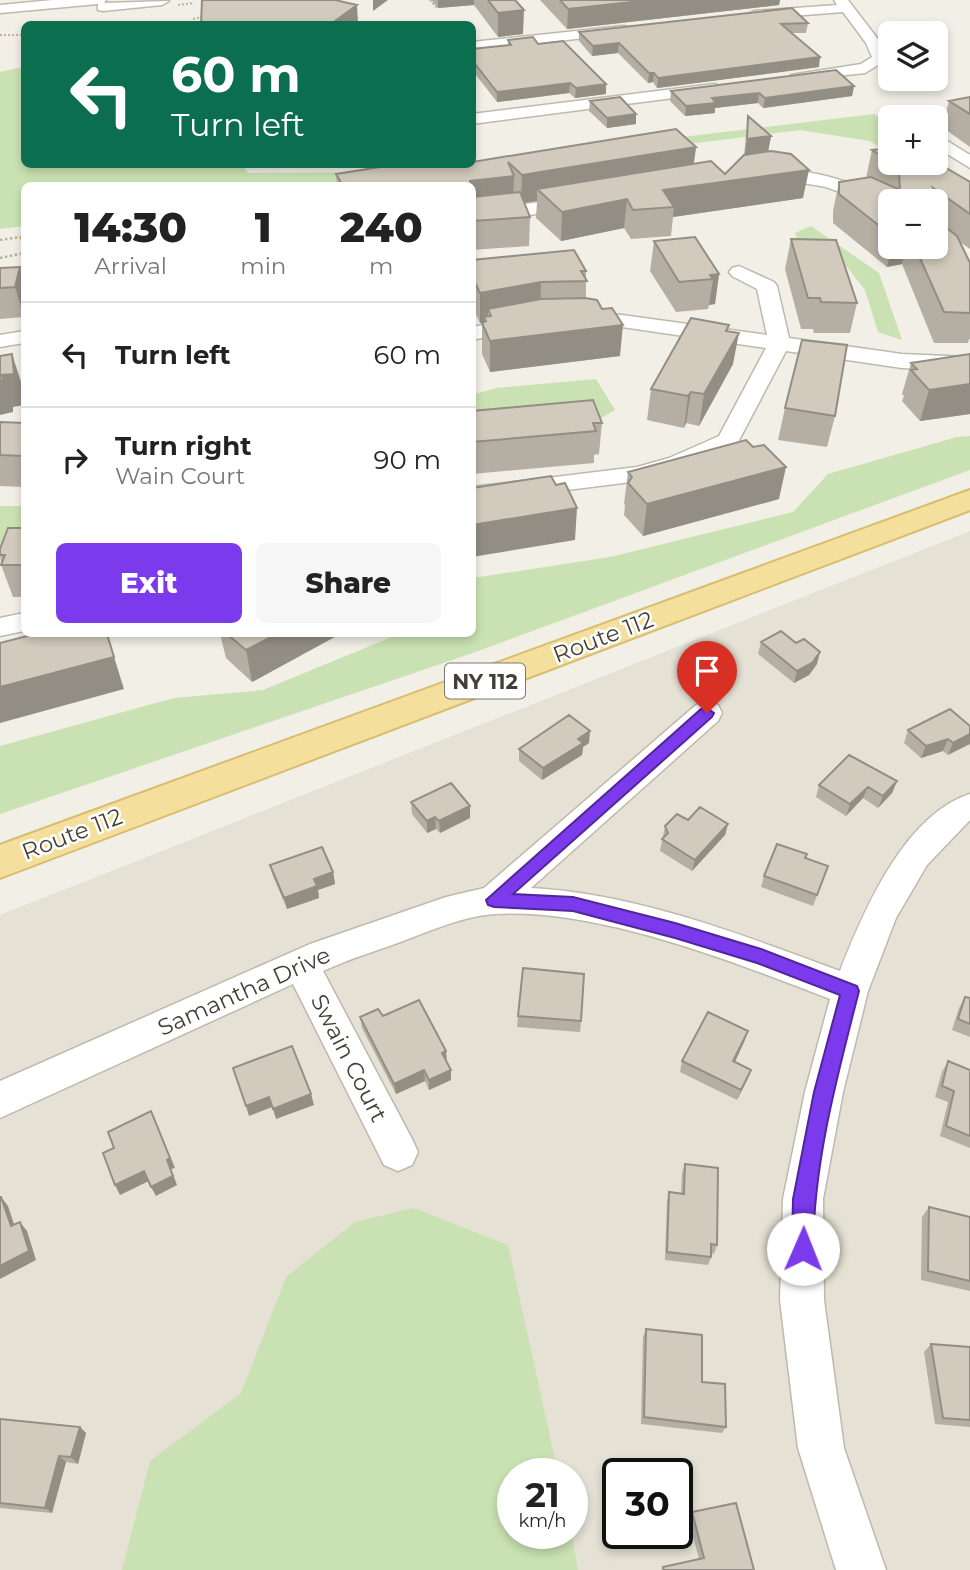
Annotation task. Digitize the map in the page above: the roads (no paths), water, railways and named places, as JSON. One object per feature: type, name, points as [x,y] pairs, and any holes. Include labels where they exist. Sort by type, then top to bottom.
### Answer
[{"type":"main road","name":"Route 112","points":[[0,862],[970,499]]},
{"type":"street","points":[[0,16],[27,10],[166,0]]},
{"type":"street","points":[[733,17],[844,4],[873,42],[880,59],[865,68],[776,81]]},
{"type":"street","points":[[0,9],[82,9]]},
{"type":"street","points":[[476,47],[637,28]]},
{"type":"street","points":[[476,118],[736,86]]},
{"type":"street","points":[[948,147],[970,163]]},
{"type":"street","points":[[752,174],[806,174],[878,201]]},
{"type":"street","points":[[476,216],[594,200]]},
{"type":"street","points":[[476,494],[639,474],[678,463],[728,441],[779,343],[767,286],[739,272]]},
{"type":"street","points":[[476,333],[546,320],[622,321],[902,361],[970,364]]},
{"type":"street","points":[[0,341],[21,338]]},
{"type":"street","points":[[0,627],[21,623]]},
{"type":"street","points":[[494,900],[707,713]]},
{"type":"street","points":[[861,1570],[821,1448],[802,1300],[803,1199],[824,1092],[850,991],[880,914],[915,856],[958,812],[970,806]]},
{"type":"street","points":[[494,900],[573,904],[675,930],[761,957],[850,991]]},
{"type":"street","name":"Samantha Drive","points":[[0,1100],[301,964],[390,929],[446,911],[494,900]]},
{"type":"street","name":"Swain Court","points":[[301,964],[398,1152]]}]
